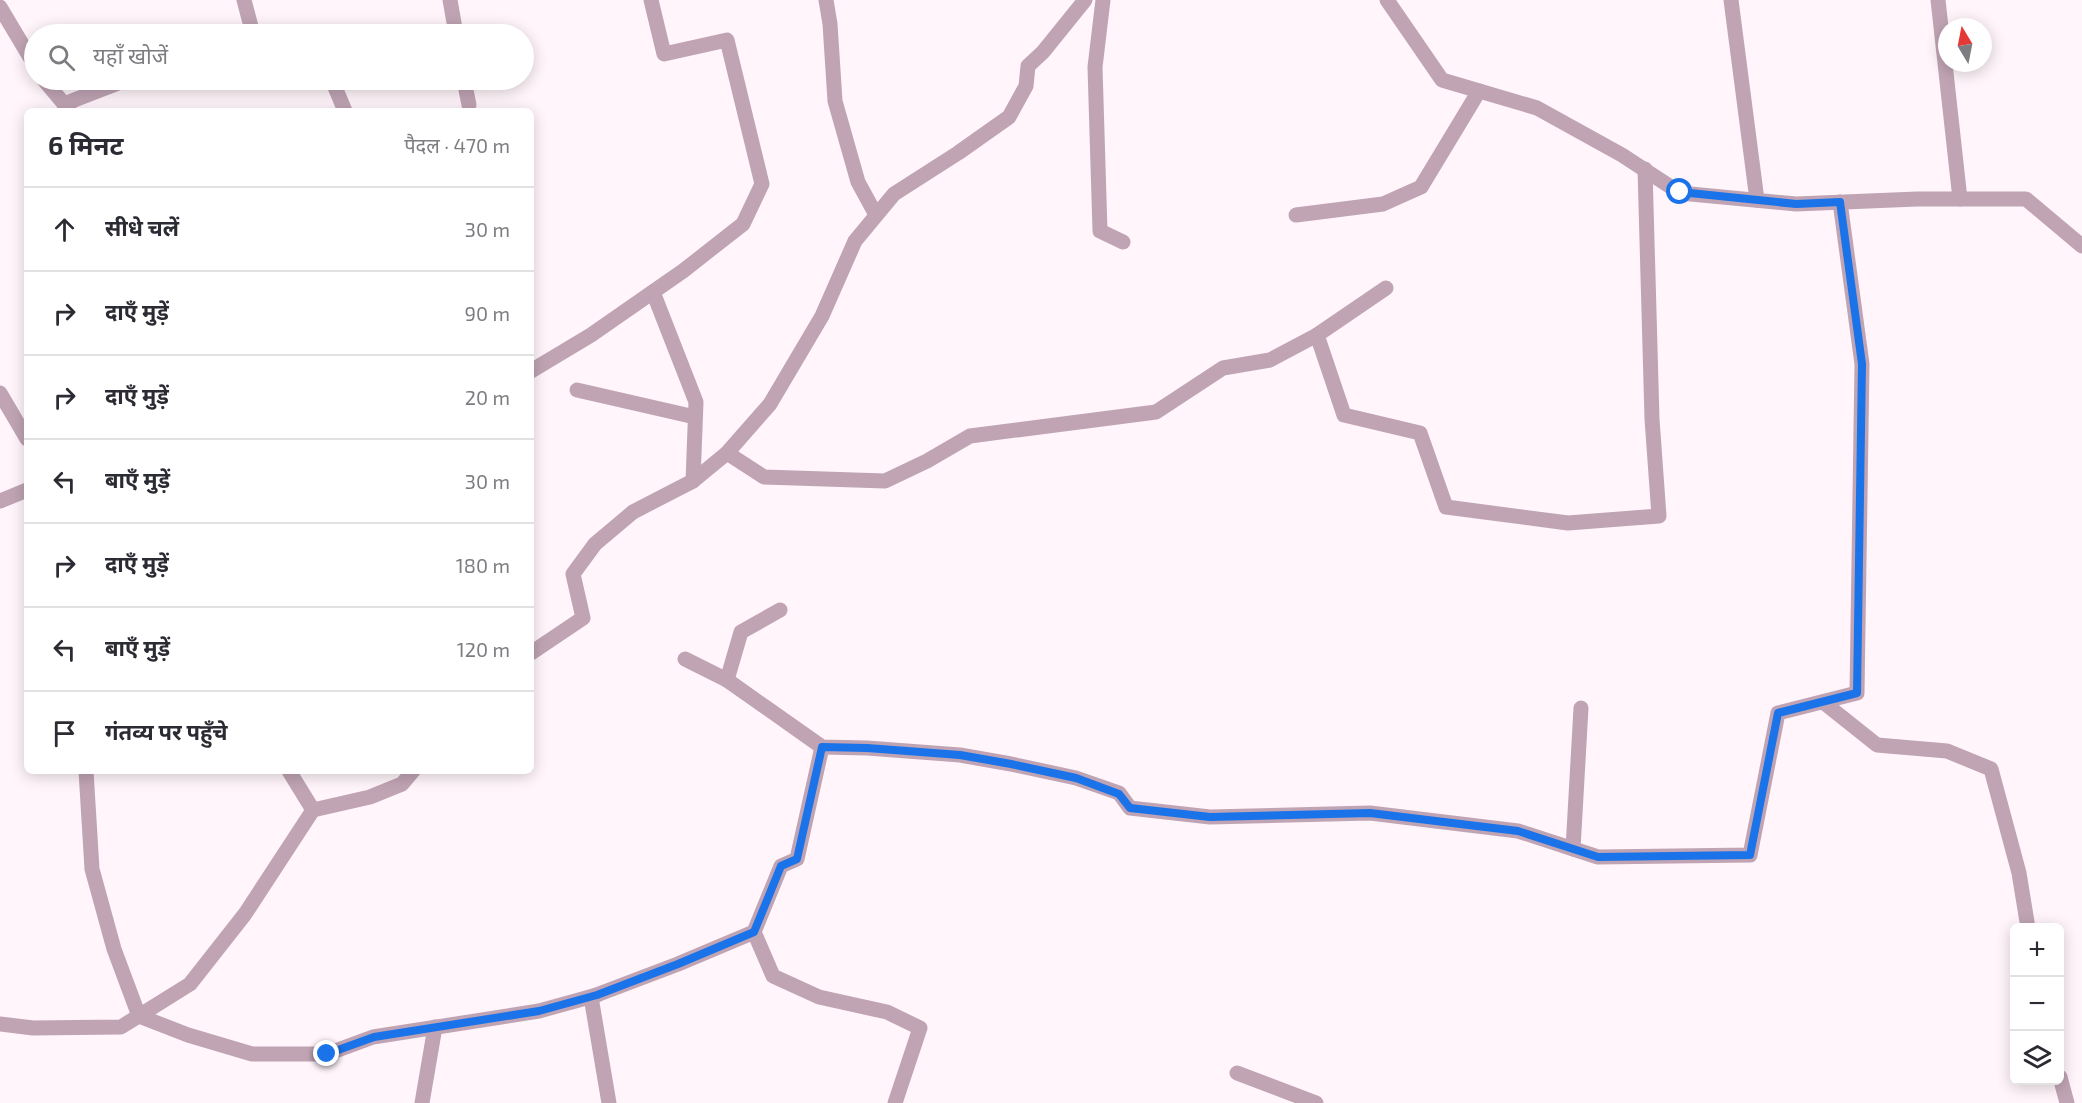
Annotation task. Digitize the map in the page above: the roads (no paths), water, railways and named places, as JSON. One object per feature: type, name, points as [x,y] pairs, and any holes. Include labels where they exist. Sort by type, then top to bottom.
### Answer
[{"type":"street","points":[[244,0],[250,24]]},
{"type":"street","points":[[450,0],[454,24]]},
{"type":"street","points":[[534,369],[591,335],[653,292],[743,224],[762,184],[727,40],[664,54],[651,0]]},
{"type":"street","points":[[826,0],[831,24],[835,101],[858,182],[876,215]]},
{"type":"street","points":[[534,650],[583,618],[573,574],[595,544],[633,512],[693,481],[727,453],[770,404],[822,316],[855,241],[894,194],[1009,117],[1026,86],[1028,66],[1043,52],[1085,0]]},
{"type":"street","points":[[1103,0],[1095,67],[1100,231],[1122,242]]},
{"type":"street","points":[[1387,0],[1442,80],[1537,108],[1622,155],[1680,192],[1796,204],[2026,199],[2082,246]]},
{"type":"street","points":[[1731,0],[1756,200]]},
{"type":"street","points":[[1938,0],[1960,199]]},
{"type":"street","points":[[0,7],[24,47]]},
{"type":"street","points":[[52,90],[67,108],[105,90]]},
{"type":"street","points":[[336,90],[344,108]]},
{"type":"street","points":[[466,90],[469,105]]},
{"type":"street","points":[[1296,215],[1383,204],[1421,187],[1479,91]]},
{"type":"street","points":[[1317,335],[1344,415],[1420,433],[1446,507],[1568,523],[1659,516],[1652,419],[1645,170]]},
{"type":"street","points":[[685,659],[727,680],[822,747],[960,755],[1011,764],[1076,778],[1119,794],[1130,808],[1210,817],[1370,813],[1518,831],[1598,857],[1750,855],[1778,713],[1857,693],[1862,364],[1840,202]]},
{"type":"street","points":[[727,453],[764,477],[885,481],[927,461],[970,436],[1156,412],[1222,369],[1270,360],[1317,335],[1386,288]]},
{"type":"street","points":[[653,292],[696,402],[693,481]]},
{"type":"street","points":[[577,390],[695,417]]},
{"type":"street","points":[[0,393],[24,435]]},
{"type":"street","points":[[0,501],[24,491]]},
{"type":"street","points":[[727,680],[741,632],[780,610]]},
{"type":"street","points":[[1823,702],[1876,745],[1947,751],[1991,769],[2019,873],[2027,923]]},
{"type":"street","points":[[1573,849],[1581,708]]},
{"type":"street","points":[[609,1103],[591,997],[754,932],[781,866],[797,859],[822,747]]},
{"type":"street","points":[[86,774],[92,869],[114,949],[139,1016],[188,1035],[252,1054],[327,1054],[374,1037],[539,1011],[597,995]]},
{"type":"street","points":[[291,774],[313,810]]},
{"type":"street","points":[[0,1024],[33,1028],[121,1027],[190,984],[245,914],[313,810],[370,797],[402,784],[410,774]]},
{"type":"street","points":[[754,932],[773,976],[819,997],[887,1012],[920,1028],[895,1103]]},
{"type":"street","points":[[422,1103],[435,1028]]},
{"type":"street","points":[[1237,1073],[1316,1103]]},
{"type":"street","points":[[2062,1085],[2067,1103]]}]
